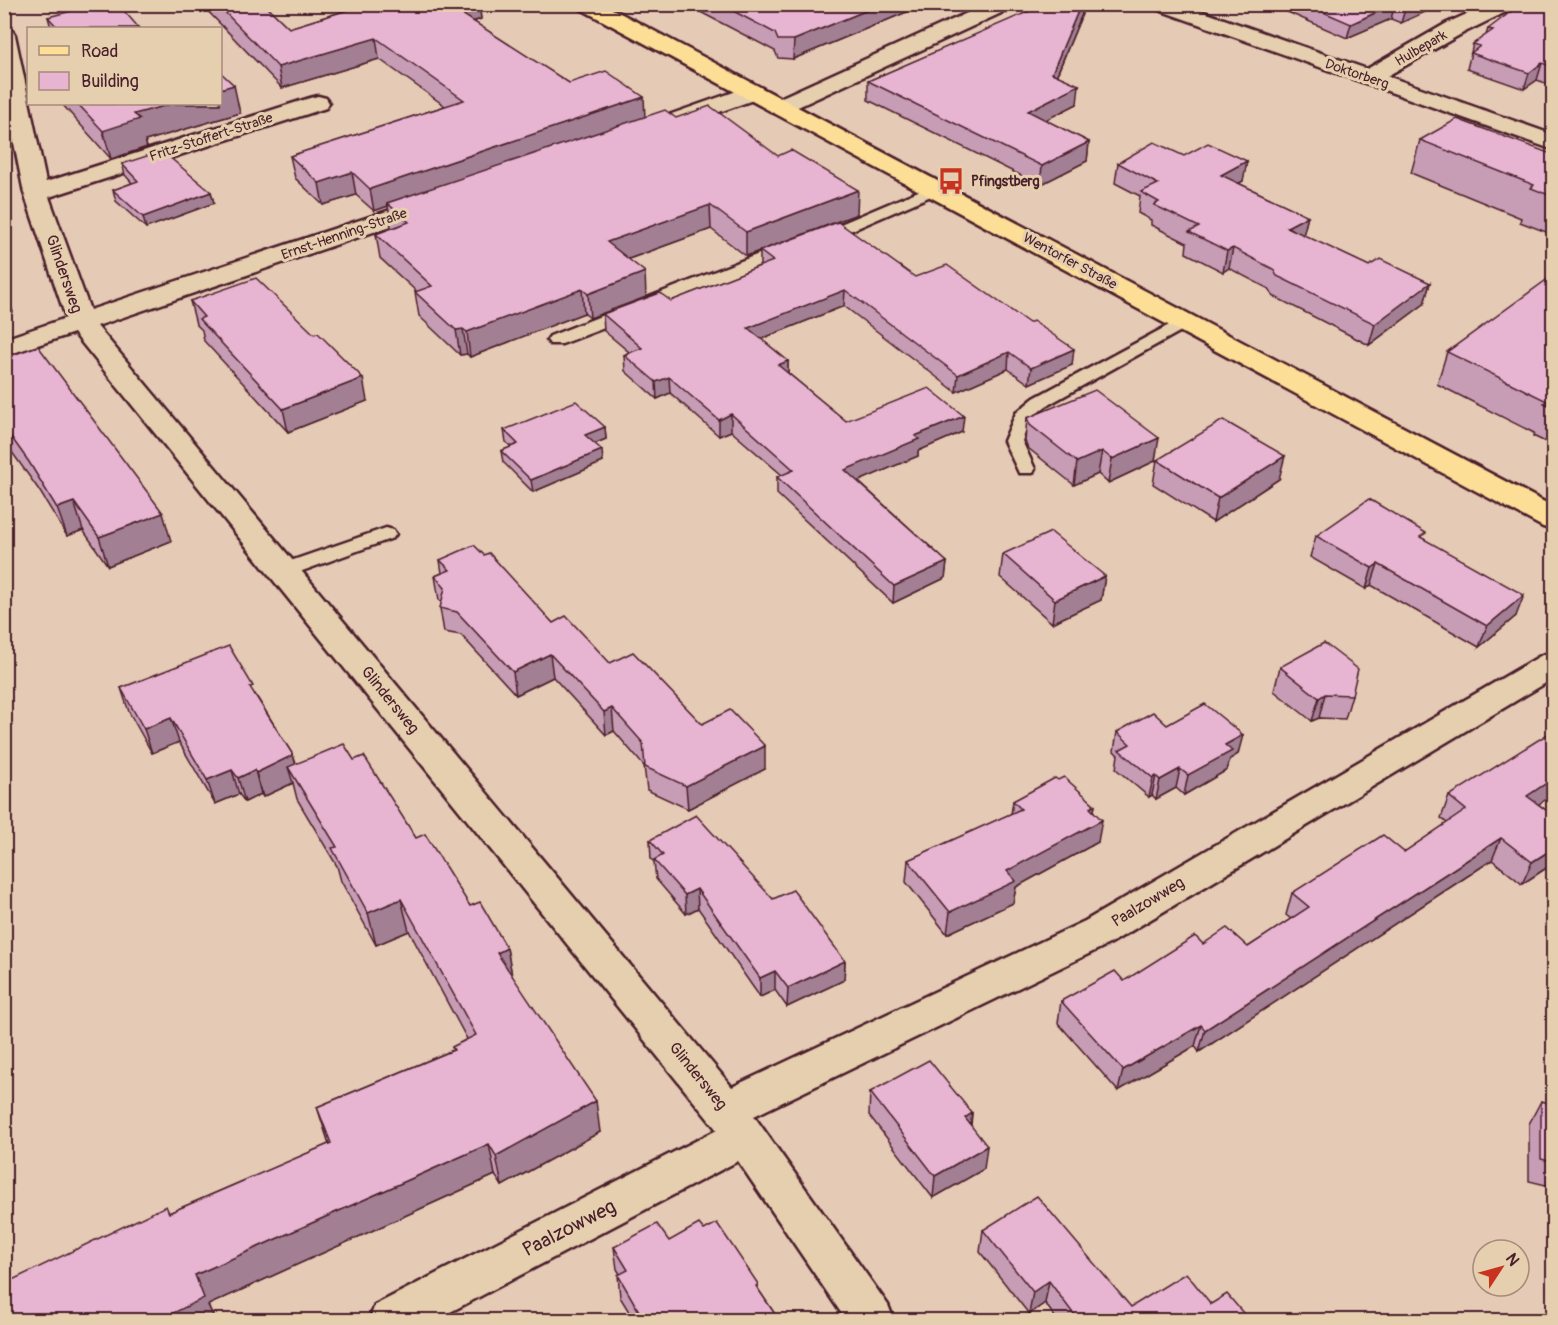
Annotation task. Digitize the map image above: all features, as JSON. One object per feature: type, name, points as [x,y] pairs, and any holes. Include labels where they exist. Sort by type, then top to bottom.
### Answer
[{"type":"main road","name":"Wentorfer Straße","points":[[586,4],[1554,520]]},
{"type":"street","points":[[779,107],[1005,4]]},
{"type":"street","name":"Doktorberg","points":[[1160,4],[1554,143]]},
{"type":"street","name":"Hulbepark","points":[[1368,78],[1455,28],[1508,4]]},
{"type":"street","name":"Glindersweg","points":[[4,35],[36,193],[81,324],[736,1123],[872,1320]]},
{"type":"street","points":[[650,129],[751,93]]},
{"type":"street","name":"Fritz-Stoffert-Straße","points":[[36,193],[318,103]]},
{"type":"street","name":"Ernst-Henning-Straße","points":[[4,348],[81,324],[449,198]]},
{"type":"street","name":"Paalzowweg","points":[[391,1320],[736,1123],[1098,932],[1554,663]]},
{"type":"lane","points":[[556,340],[664,299],[781,250],[849,226],[935,189]]},
{"type":"lane","points":[[1026,469],[1013,441],[1022,417],[1040,402],[1184,322]]},
{"type":"lane","points":[[283,571],[386,534]]},
{"type":"building","points":[[99,4],[118,4],[138,27],[57,27],[48,17]]},
{"type":"building","points":[[217,4],[264,4],[289,28],[368,4],[459,4],[451,7],[569,83],[606,71],[644,97],[370,189],[352,172],[319,183],[290,156],[464,100],[376,38],[278,67]]},
{"type":"building","points":[[720,4],[882,4],[794,40],[778,40],[775,33]]},
{"type":"building","points":[[1030,4],[1081,4],[1052,73],[1079,85],[1028,111],[1089,142],[1042,166],[868,81],[1032,10]]},
{"type":"building","points":[[1305,4],[1394,4],[1351,24]]},
{"type":"building","points":[[1395,4],[1414,4],[1405,9]]},
{"type":"building","points":[[1521,4],[1554,4],[1554,67],[1542,63],[1529,73],[1471,53],[1480,46],[1473,44],[1493,30],[1488,29]]},
{"type":"building","points":[[222,74],[234,85],[222,88]]},
{"type":"building","points":[[79,105],[167,105],[134,114],[140,119],[103,131]]},
{"type":"building","points":[[710,106],[778,156],[791,150],[858,190],[746,232],[710,205],[607,242],[645,272],[588,294],[582,289],[467,332],[463,329],[456,330],[415,292],[432,286],[376,234],[409,222],[387,203],[665,110],[676,118]]},
{"type":"building","points":[[1457,119],[1554,155],[1554,197],[1531,188],[1534,185],[1420,140]]},
{"type":"building","points":[[1154,142],[1184,156],[1208,143],[1247,161],[1221,175],[1308,216],[1287,227],[1369,266],[1380,259],[1430,283],[1375,324],[1277,276],[1273,269],[1233,248],[1227,251],[1189,232],[1199,227],[1154,205],[1159,202],[1141,192],[1158,184],[1118,163]]},
{"type":"building","points":[[162,151],[211,192],[143,217],[113,190],[138,181],[122,164]]},
{"type":"building","points":[[838,222],[915,277],[947,265],[1029,323],[1033,321],[1074,349],[1031,368],[1009,352],[958,375],[845,290],[748,328],[788,361],[778,365],[846,421],[929,388],[964,416],[915,436],[919,439],[845,470],[947,562],[894,586],[777,477],[794,470],[731,414],[719,420],[669,377],[656,382],[624,355],[642,348],[603,314],[660,293],[671,301],[773,261],[760,251]]},
{"type":"building","points":[[256,278],[314,334],[318,333],[363,378],[283,409],[199,319],[204,317],[190,301]]},
{"type":"building","points":[[1549,278],[1554,280],[1554,330],[1548,335],[1554,338],[1554,408],[1544,403],[1547,401],[1447,352]]},
{"type":"building","points":[[38,346],[163,513],[99,537],[74,502],[57,508],[4,427],[4,358]]},
{"type":"building","points":[[1095,390],[1159,438],[1112,459],[1102,451],[1077,462],[1030,425],[1027,418]]},
{"type":"building","points":[[576,401],[605,427],[585,435],[602,450],[531,480],[501,451],[518,444],[504,430]]},
{"type":"building","points":[[1223,420],[1285,456],[1218,498],[1157,460]]},
{"type":"building","points":[[1369,499],[1426,533],[1420,537],[1524,595],[1487,626],[1378,564],[1372,568],[1316,536]]},
{"type":"building","points":[[1051,532],[1105,576],[1055,600],[1003,554]]},
{"type":"building","points":[[474,545],[484,555],[489,553],[553,623],[566,616],[610,663],[633,652],[702,724],[730,710],[765,746],[686,786],[645,767],[643,743],[612,708],[604,712],[550,654],[513,672],[457,612],[440,608],[445,588],[435,576],[450,570],[440,560]]},
{"type":"building","points":[[1324,643],[1358,669],[1352,695],[1325,694],[1319,698],[1280,667]]},
{"type":"building","points":[[229,646],[253,686],[250,687],[293,755],[256,773],[255,770],[238,778],[232,770],[207,780],[171,718],[144,729],[121,688]]},
{"type":"building","points":[[1205,704],[1243,735],[1225,745],[1232,751],[1188,775],[1180,769],[1160,780],[1156,776],[1153,778],[1119,750],[1130,744],[1117,732],[1153,712],[1167,725]]},
{"type":"building","points":[[1554,730],[1554,778],[1527,796],[1554,816],[1554,848],[1532,862],[1501,838],[1205,1030],[1201,1025],[1123,1070],[1061,1001],[1115,971],[1124,981],[1195,936],[1203,944],[1227,928],[1248,947],[1309,907],[1292,893],[1383,835],[1404,852],[1466,810],[1449,796]]},
{"type":"building","points":[[344,744],[354,760],[364,756],[416,838],[425,834],[470,906],[480,902],[507,948],[497,953],[596,1101],[496,1156],[489,1144],[195,1275],[204,1298],[169,1315],[171,1320],[4,1320],[4,1278],[6,1283],[166,1206],[169,1213],[331,1143],[317,1107],[454,1050],[452,1047],[476,1035],[401,899],[368,913],[332,848],[337,847],[288,767]]},
{"type":"building","points":[[1064,777],[1095,805],[1090,808],[1102,820],[1007,871],[1016,881],[950,912],[908,860],[1021,809],[1013,801],[1055,778],[1058,780]]},
{"type":"building","points":[[696,815],[773,899],[793,890],[845,961],[788,988],[775,971],[760,978],[697,889],[685,895],[654,860],[663,855],[650,840]]},
{"type":"building","points":[[929,1060],[972,1113],[965,1118],[987,1146],[935,1176],[870,1092]]},
{"type":"building","points":[[1541,1101],[1554,1104],[1554,1162],[1541,1159]]},
{"type":"building","points":[[1037,1196],[1131,1307],[1186,1273],[1211,1304],[1227,1294],[1249,1320],[1078,1320],[1049,1281],[1033,1292],[983,1230]]},
{"type":"building","points":[[717,1223],[779,1320],[644,1320],[618,1275],[628,1270],[614,1247],[657,1224],[669,1241],[699,1224],[704,1230]]},
{"type":"place","name":"Pfingstberg","points":[[951,181]]}]
